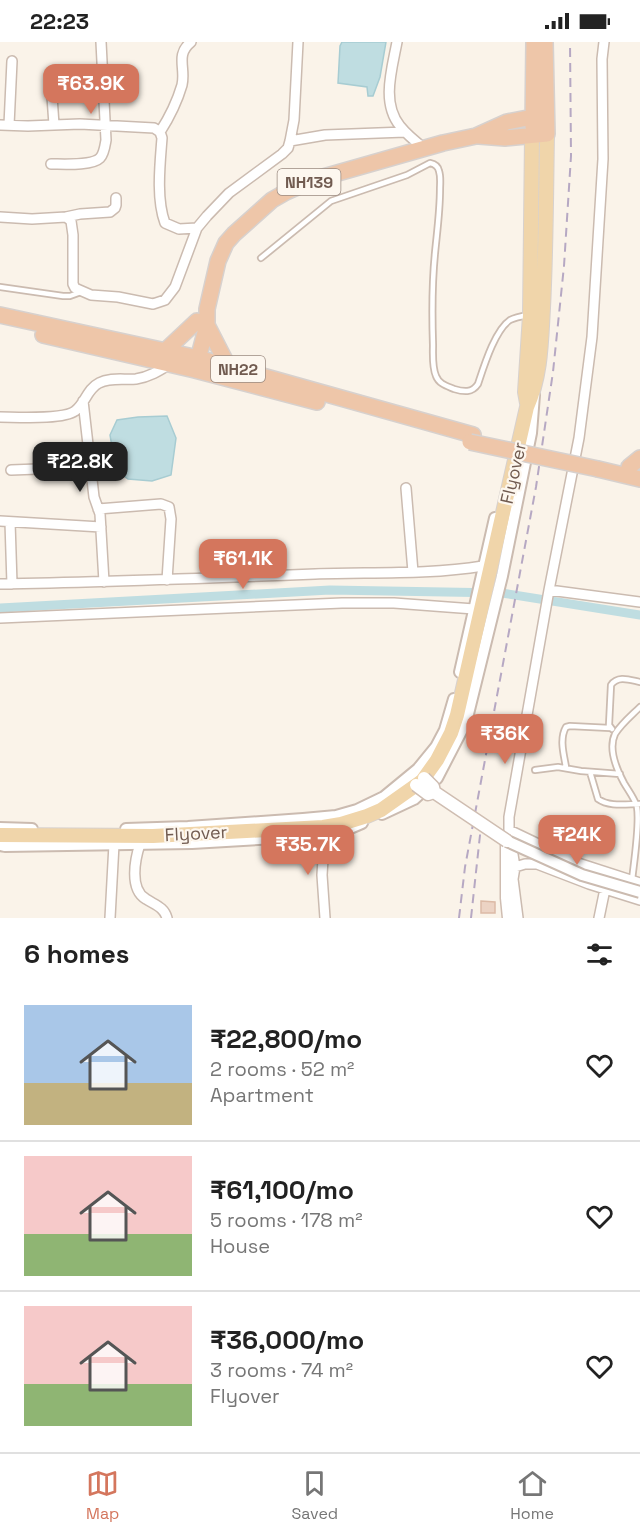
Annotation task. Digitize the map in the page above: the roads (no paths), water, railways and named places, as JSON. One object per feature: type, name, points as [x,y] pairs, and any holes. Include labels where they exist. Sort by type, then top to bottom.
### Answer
[{"type":"highway","points":[[534,42],[540,135]]},
{"type":"highway","points":[[540,117],[546,42]]},
{"type":"highway","name":"NH139","points":[[192,363],[218,261],[226,243],[272,200],[313,180],[443,143],[476,136],[507,122],[540,117]]},
{"type":"highway","name":"NH139","points":[[476,136],[505,138],[540,135]]},
{"type":"highway","name":"NH22","points":[[0,315],[167,358]]},
{"type":"highway","points":[[167,358],[204,318],[228,366]]},
{"type":"highway","name":"NH22","points":[[0,325],[192,363],[471,438],[599,465],[640,479]]},
{"type":"highway","name":"NH22","points":[[192,363],[228,366],[471,438]]},
{"type":"highway","name":"NH22","points":[[599,465],[636,465]]},
{"type":"main road","points":[[530,392],[530,315],[540,135]]},
{"type":"main road","points":[[530,392],[540,354],[545,272],[540,135]]},
{"type":"main road","name":"Flyover","points":[[0,836],[153,836],[323,827],[341,824],[374,813],[420,781],[436,760],[458,715],[516,464],[530,392]]},
{"type":"main road","points":[[420,781],[433,787],[434,792],[508,835],[509,918]]},
{"type":"street","points":[[51,164],[93,162],[99,159],[105,147],[101,42]]},
{"type":"street","points":[[159,132],[178,98],[183,80],[182,53],[191,42]]},
{"type":"street","points":[[66,217],[71,221],[72,226],[73,284],[75,288],[81,292],[153,303],[165,300],[175,287],[197,228],[220,201],[288,148],[294,120],[298,42]]},
{"type":"street","points":[[396,42],[390,86],[390,102],[394,117],[405,132],[425,149]]},
{"type":"street","points":[[518,918],[513,879],[515,867],[508,835],[509,817],[549,590],[579,438],[592,337],[603,159],[602,59],[604,42]]},
{"type":"street","points":[[12,61],[5,125],[154,128],[162,138],[160,185],[162,216],[165,223],[179,229],[197,228]]},
{"type":"street","points":[[51,82],[54,125]]},
{"type":"street","points":[[290,141],[325,135],[405,132]]},
{"type":"street","points":[[0,217],[32,219],[110,212],[115,208],[116,198]]},
{"type":"street","points":[[0,417],[62,415],[76,411],[99,382],[110,379],[144,378],[153,375],[167,358]]},
{"type":"street","points":[[530,392],[531,433],[496,603],[466,722],[437,778],[420,795],[406,804],[341,832],[328,835],[192,843],[5,846],[0,836],[188,827],[336,816],[357,810],[384,797],[418,769],[436,747],[445,730],[452,707],[482,571],[530,392]]},
{"type":"street","points":[[83,401],[94,497],[100,514],[104,582]]},
{"type":"street","points":[[11,470],[91,467]]},
{"type":"street","points":[[406,488],[413,572]]},
{"type":"street","points":[[98,509],[161,504],[169,507],[171,519],[168,580]]},
{"type":"street","points":[[12,584],[5,522],[101,527]]},
{"type":"street","points":[[0,584],[482,571]]},
{"type":"street","points":[[549,590],[640,602]]},
{"type":"street","points":[[0,618],[342,603],[475,605]]},
{"type":"street","points":[[326,918],[322,875],[328,835]]},
{"type":"street","points":[[508,835],[578,863],[636,881]]},
{"type":"street","points":[[508,835],[582,875],[640,892]]},
{"type":"street","points":[[110,918],[114,844]]},
{"type":"street","points":[[140,844],[135,860],[138,891],[146,899],[163,909],[167,918]]},
{"type":"street","points":[[515,867],[537,864],[559,874],[640,900]]},
{"type":"street","points":[[599,918],[605,889]]},
{"type":"lane","points":[[261,258],[332,201],[407,175],[433,163],[440,172],[432,319],[436,378],[445,386],[466,392],[475,389],[503,326],[514,318],[530,315]]},
{"type":"lane","points":[[0,287],[63,296],[81,292]]},
{"type":"lane","points":[[610,728],[611,685],[619,679],[640,682]]},
{"type":"lane","points":[[636,881],[638,804],[620,774],[613,748],[616,733],[640,707]]},
{"type":"lane","points":[[566,768],[563,740],[566,727],[610,728],[616,733]]},
{"type":"lane","points":[[535,770],[545,767],[620,774]]},
{"type":"lane","points":[[590,772],[598,799],[608,804],[638,804]]},
{"type":"water","points":[[342,42],[386,42],[380,77],[373,96],[368,96],[367,87],[338,83]]},
{"type":"water","points":[[167,416],[176,438],[171,475],[152,481],[128,479],[116,470],[110,435],[117,420]]},
{"type":"waterway","points":[[0,608],[330,590],[502,593],[640,615]]},
{"type":"railway","points":[[459,918],[465,867],[536,487],[553,372],[564,266],[571,156],[570,42]]},
{"type":"railway","points":[[471,918],[481,826]]}]
